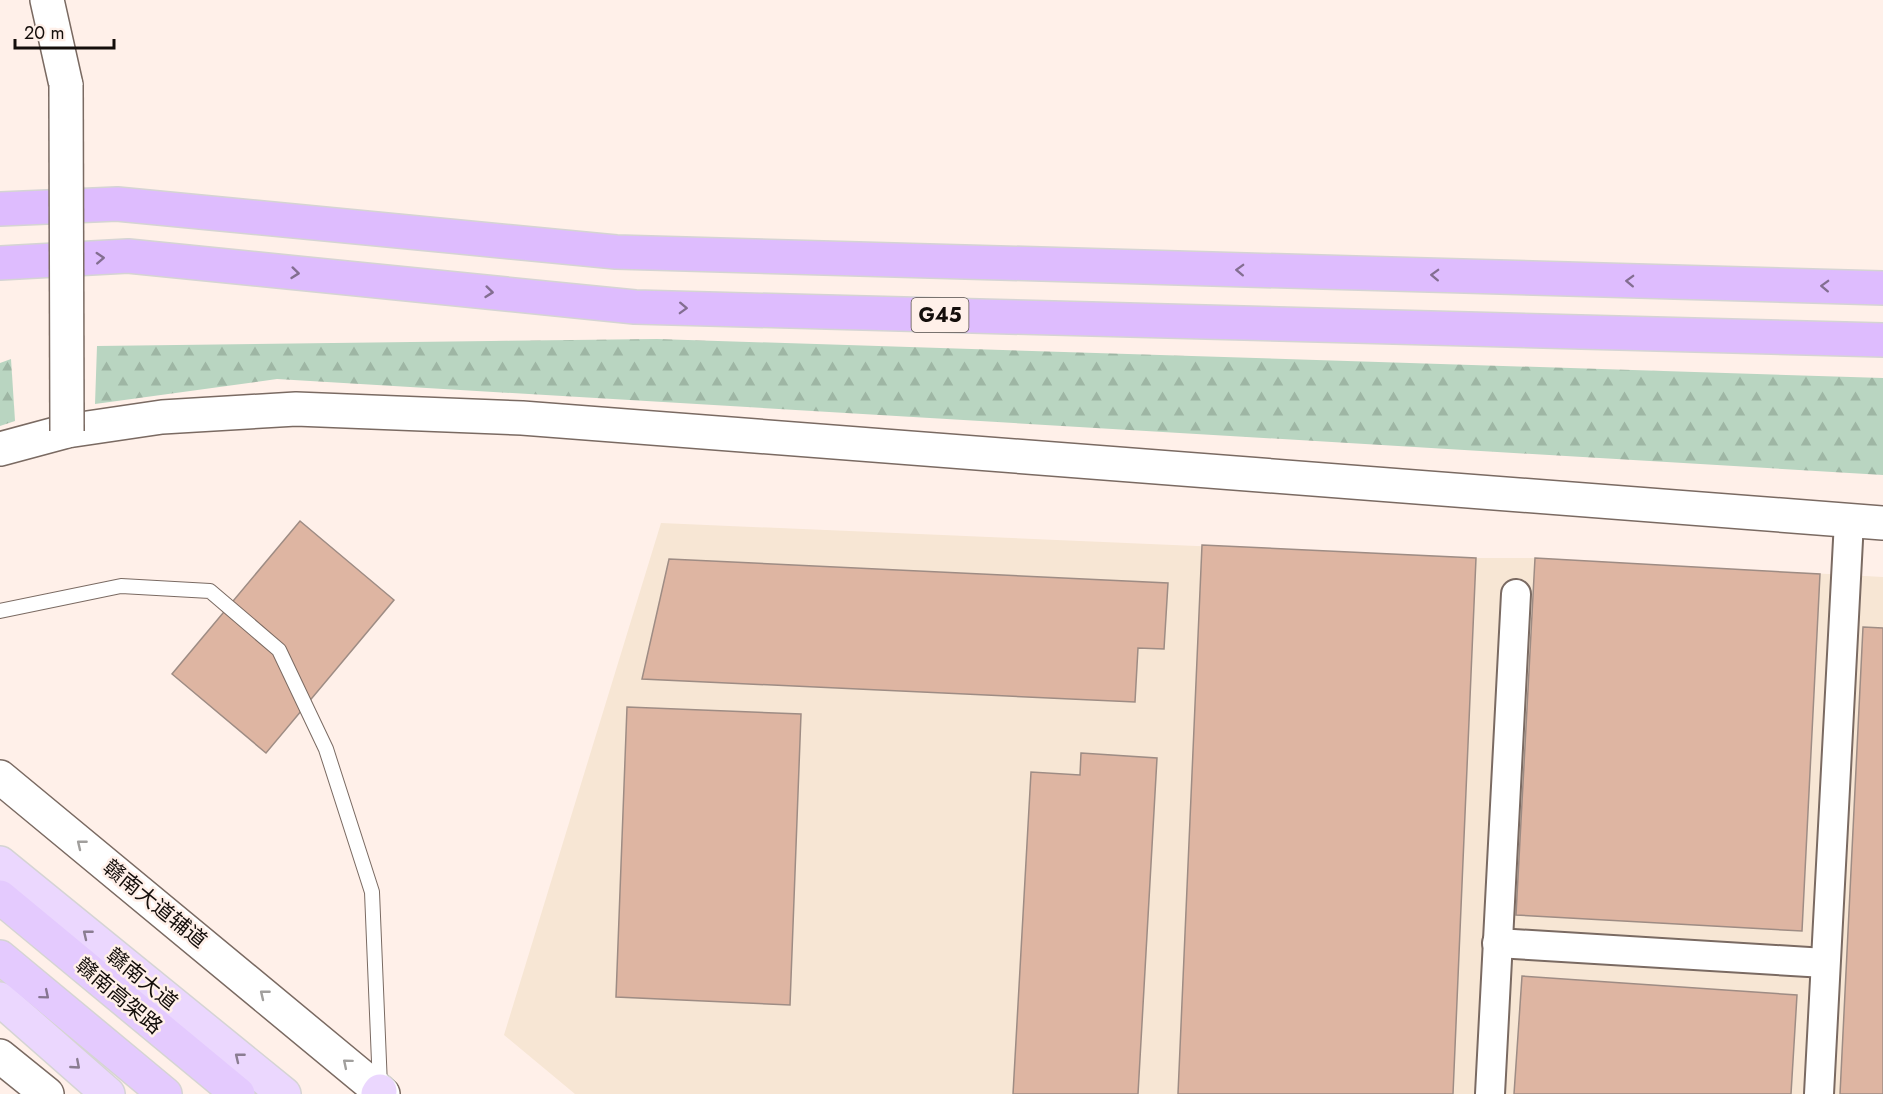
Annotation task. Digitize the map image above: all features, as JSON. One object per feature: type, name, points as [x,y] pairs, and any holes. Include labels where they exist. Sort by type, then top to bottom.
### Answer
[{"type":"highway","points":[[0,209],[117,204],[616,252],[1883,288]]},
{"type":"highway","name":"G45","points":[[0,263],[128,256],[635,307],[1883,340]]},
{"type":"highway","name":"赣南高架路","points":[[0,897],[238,1094]]},
{"type":"highway","points":[[0,957],[165,1094]]},
{"type":"main road","name":"赣南大道","points":[[0,863],[284,1094]]},
{"type":"main road","points":[[0,999],[108,1094]]},
{"type":"street","points":[[47,0],[66,85],[68,431]]},
{"type":"street","points":[[0,449],[68,431],[162,417],[296,409],[522,418],[1883,523]]},
{"type":"street","points":[[1819,1094],[1849,521]]},
{"type":"street","points":[[1490,1094],[1516,594]]},
{"type":"street","name":"赣南大道辅道","points":[[0,777],[309,1031],[380,1093]]},
{"type":"street","points":[[1497,943],[1825,963]]},
{"type":"street","points":[[0,1056],[47,1094]]},
{"type":"lane","points":[[0,611],[121,586],[210,591],[279,650],[326,748],[372,892],[380,1093]]},
{"type":"shaded area","points":[[661,523],[1476,558],[1535,558],[1883,577],[1883,1094],[575,1094],[504,1035]]},
{"type":"green space","points":[[657,339],[1883,378],[1883,475],[277,379],[95,404],[97,346]]},
{"type":"green space","points":[[11,359],[15,421],[0,426],[0,363]]},
{"type":"building","points":[[300,521],[394,600],[266,753],[172,674]]},
{"type":"building","points":[[1202,545],[1476,558],[1453,1094],[1178,1094]]},
{"type":"building","points":[[1535,558],[1820,574],[1802,931],[1516,915]]},
{"type":"building","points":[[669,559],[1168,583],[1164,649],[1138,648],[1135,702],[642,679]]},
{"type":"building","points":[[1863,627],[1883,628],[1883,1094],[1840,1094]]},
{"type":"building","points":[[627,707],[801,714],[790,1005],[616,997]]},
{"type":"building","points":[[1081,753],[1157,758],[1138,1094],[1013,1094],[1031,772],[1080,775]]},
{"type":"building","points":[[1522,976],[1797,995],[1791,1094],[1514,1094]]}]
